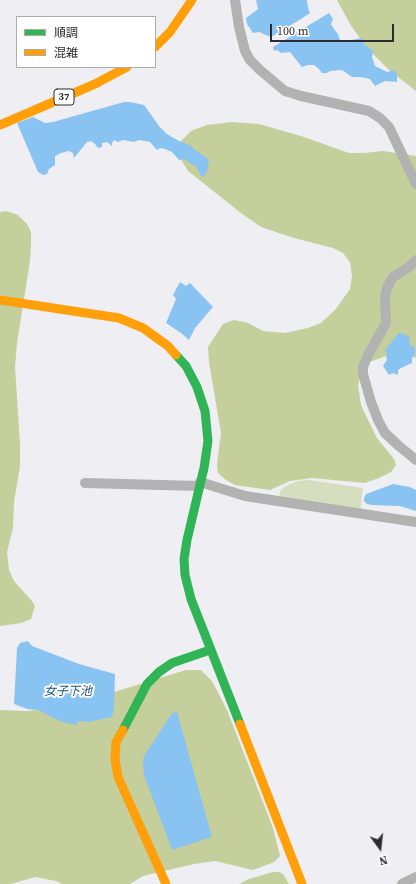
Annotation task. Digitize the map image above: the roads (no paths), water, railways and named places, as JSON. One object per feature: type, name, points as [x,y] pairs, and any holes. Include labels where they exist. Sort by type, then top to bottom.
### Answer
[{"type":"street","points":[[156,46],[170,32],[192,0]]},
{"type":"street","points":[[235,0],[244,51],[250,60],[285,91],[369,111],[380,118],[389,127],[416,184]]},
{"type":"street","name":"37","points":[[0,125],[95,84],[125,68]]},
{"type":"street","points":[[416,260],[409,267],[393,277],[387,288],[385,297],[386,323],[366,357],[363,367],[363,374],[371,402],[385,433],[416,460]]},
{"type":"street","points":[[0,300],[119,318],[143,328],[168,346],[186,366],[197,387],[205,410],[208,441],[204,468],[187,540],[184,559],[185,575],[191,599],[210,650],[302,884]]},
{"type":"street","points":[[85,483],[200,484],[245,496],[416,522]]},
{"type":"street","points":[[166,884],[118,777],[115,759],[116,742],[147,684],[159,672],[172,663],[210,650]]},
{"type":"street","points":[[402,884],[416,877]]},
{"type":"water","points":[[256,0],[307,0],[310,13],[271,37],[259,32],[253,33],[247,24],[246,18],[258,9]]},
{"type":"water","points":[[329,13],[333,19],[331,24],[340,40],[346,41],[362,38],[364,44],[373,51],[372,57],[375,66],[387,72],[395,70],[397,74],[397,82],[385,81],[375,86],[370,79],[352,77],[342,70],[322,73],[314,65],[302,67],[290,52],[281,53],[277,50],[274,51],[273,47]]},
{"type":"water","points":[[124,102],[144,105],[159,126],[167,134],[189,145],[209,160],[207,172],[203,177],[196,166],[185,159],[179,160],[172,152],[160,148],[157,150],[150,142],[139,140],[134,142],[123,140],[118,142],[114,140],[112,146],[107,142],[102,143],[102,147],[98,148],[91,141],[87,142],[74,158],[73,153],[69,151],[61,153],[55,156],[55,165],[49,169],[47,174],[43,175],[38,172],[17,123],[33,117],[45,123],[53,122]]},
{"type":"water","points":[[180,282],[186,286],[190,283],[213,307],[195,328],[189,340],[166,323],[176,299],[173,295]]},
{"type":"water","points":[[399,333],[410,337],[409,342],[411,346],[415,347],[415,355],[412,358],[412,363],[398,370],[398,375],[393,373],[389,375],[383,366],[387,360],[387,353],[385,350]]},
{"type":"water","points":[[393,484],[410,487],[416,490],[416,511],[400,506],[372,505],[367,504],[364,501],[366,494]]},
{"type":"water","name":"女子下池","points":[[28,641],[32,646],[79,664],[115,674],[114,708],[112,717],[89,722],[78,721],[77,725],[62,722],[38,710],[27,709],[14,704],[17,648],[20,643]]},
{"type":"water","points":[[177,712],[212,837],[172,850],[144,775],[143,764],[144,756],[172,713]]}]
